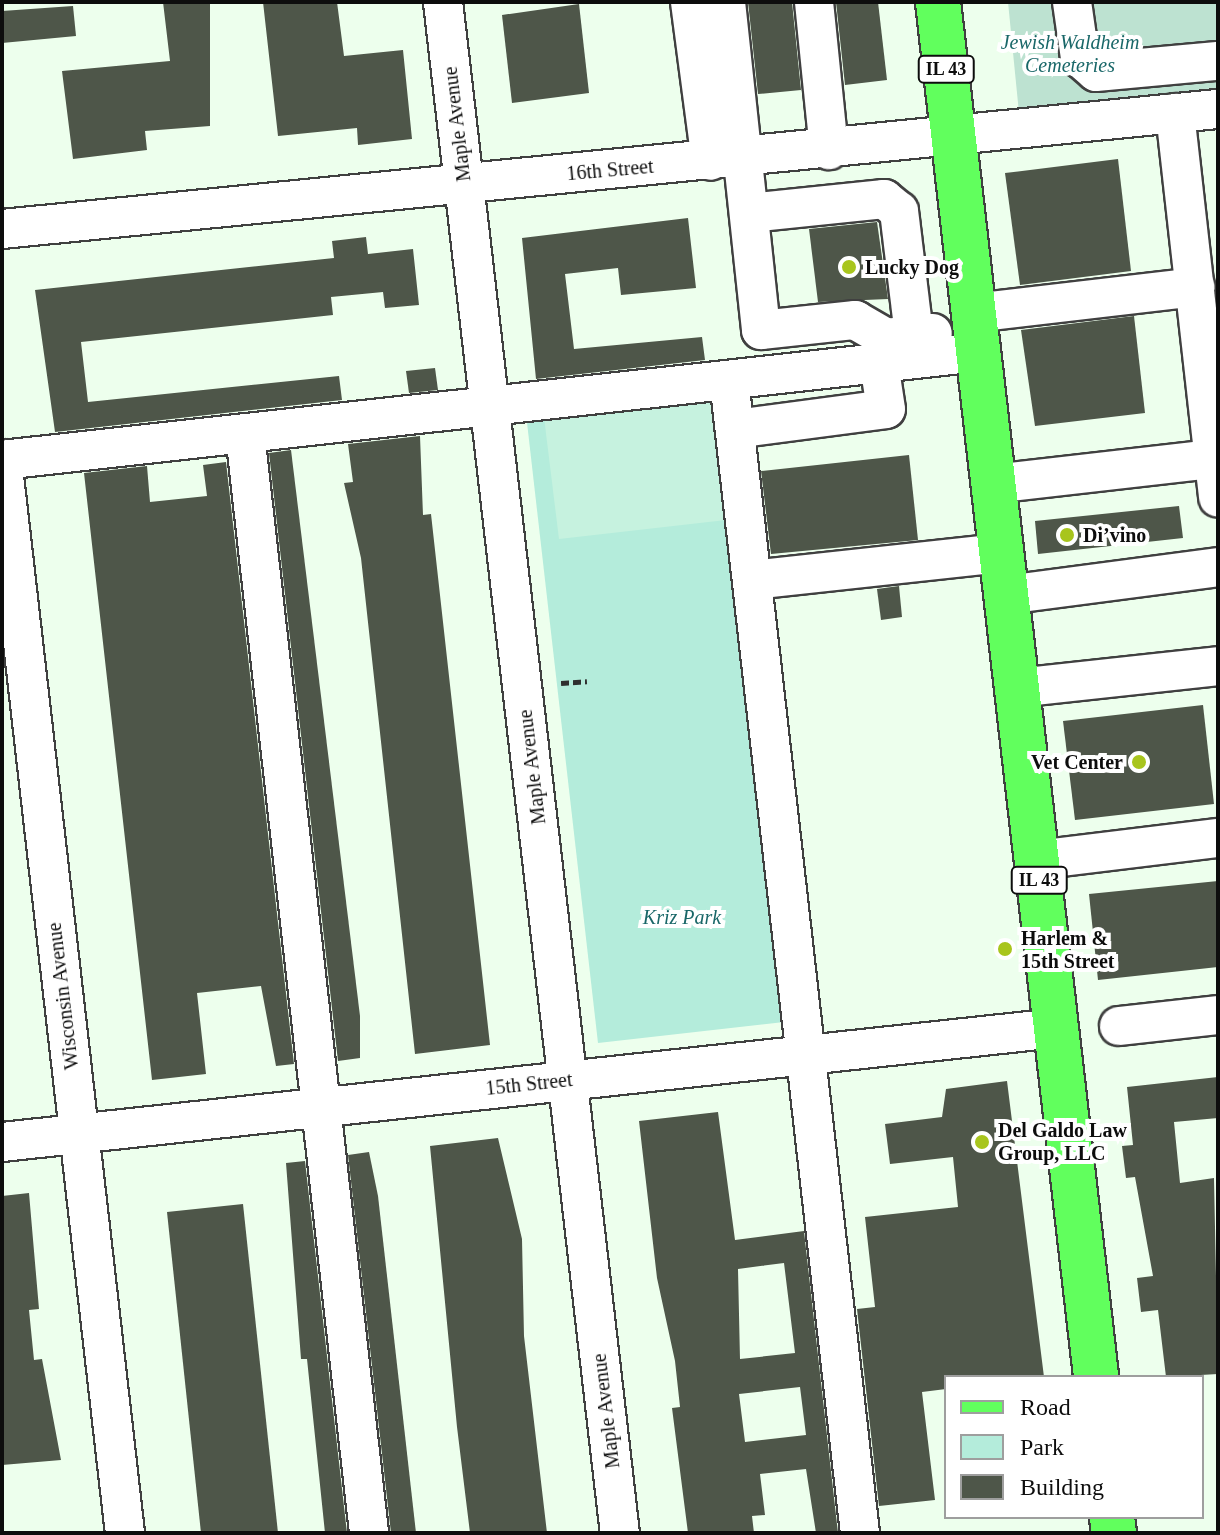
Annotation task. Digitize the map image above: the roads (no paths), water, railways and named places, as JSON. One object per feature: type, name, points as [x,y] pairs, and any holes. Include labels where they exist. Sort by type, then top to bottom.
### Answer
[{"type":"main road","name":"IL 43","points":[[938,2],[1096,1375]]},
{"type":"street","name":"Maple Avenue","points":[[443,2],[620,1533]]},
{"type":"street","points":[[690,2],[727,159],[749,213],[761,330],[735,429],[860,1533]]},
{"type":"street","points":[[726,2],[727,159]]},
{"type":"street","points":[[814,2],[829,150]]},
{"type":"street","points":[[1072,2],[1086,67],[1110,73],[1218,61]]},
{"type":"street","name":"16th Street","points":[[2,229],[829,150],[1218,109]]},
{"type":"street","points":[[1175,113],[1218,498]]},
{"type":"street","points":[[749,213],[884,199],[899,211],[914,335]]},
{"type":"street","points":[[2,460],[879,363],[976,331],[1195,287]]},
{"type":"street","points":[[761,330],[855,320],[886,338],[976,331]]},
{"type":"street","points":[[735,429],[886,409],[879,363]]},
{"type":"street","points":[[245,434],[369,1533]]},
{"type":"street","points":[[993,484],[1214,459]]},
{"type":"street","name":"Wisconsin Avenue","points":[[2,460],[9,583],[79,1133],[125,1533]]},
{"type":"street","points":[[752,580],[1218,567]]},
{"type":"street","points":[[1016,688],[1218,666]]},
{"type":"street","points":[[1036,860],[1218,838]]},
{"type":"street","points":[[1119,1026],[1218,1015]]},
{"type":"street","name":"15th Street","points":[[2,1142],[1056,1028]]},
{"type":"place","name":"Lucky Dog","points":[[849,267]]},
{"type":"place","name":"Di’vino","points":[[1067,535]]},
{"type":"place","name":"Vet Center","points":[[1139,762]]},
{"type":"place","name":"Harlem & 15th Street","points":[[1005,949]]},
{"type":"place","name":"Del Galdo Law Group, LLC","points":[[982,1142]]},
{"type":"park label","name":"Jewish Waldheim Cemeteries","points":[[1070,54]]},
{"type":"park label","name":"Kriz Park","points":[[682,917]]}]
